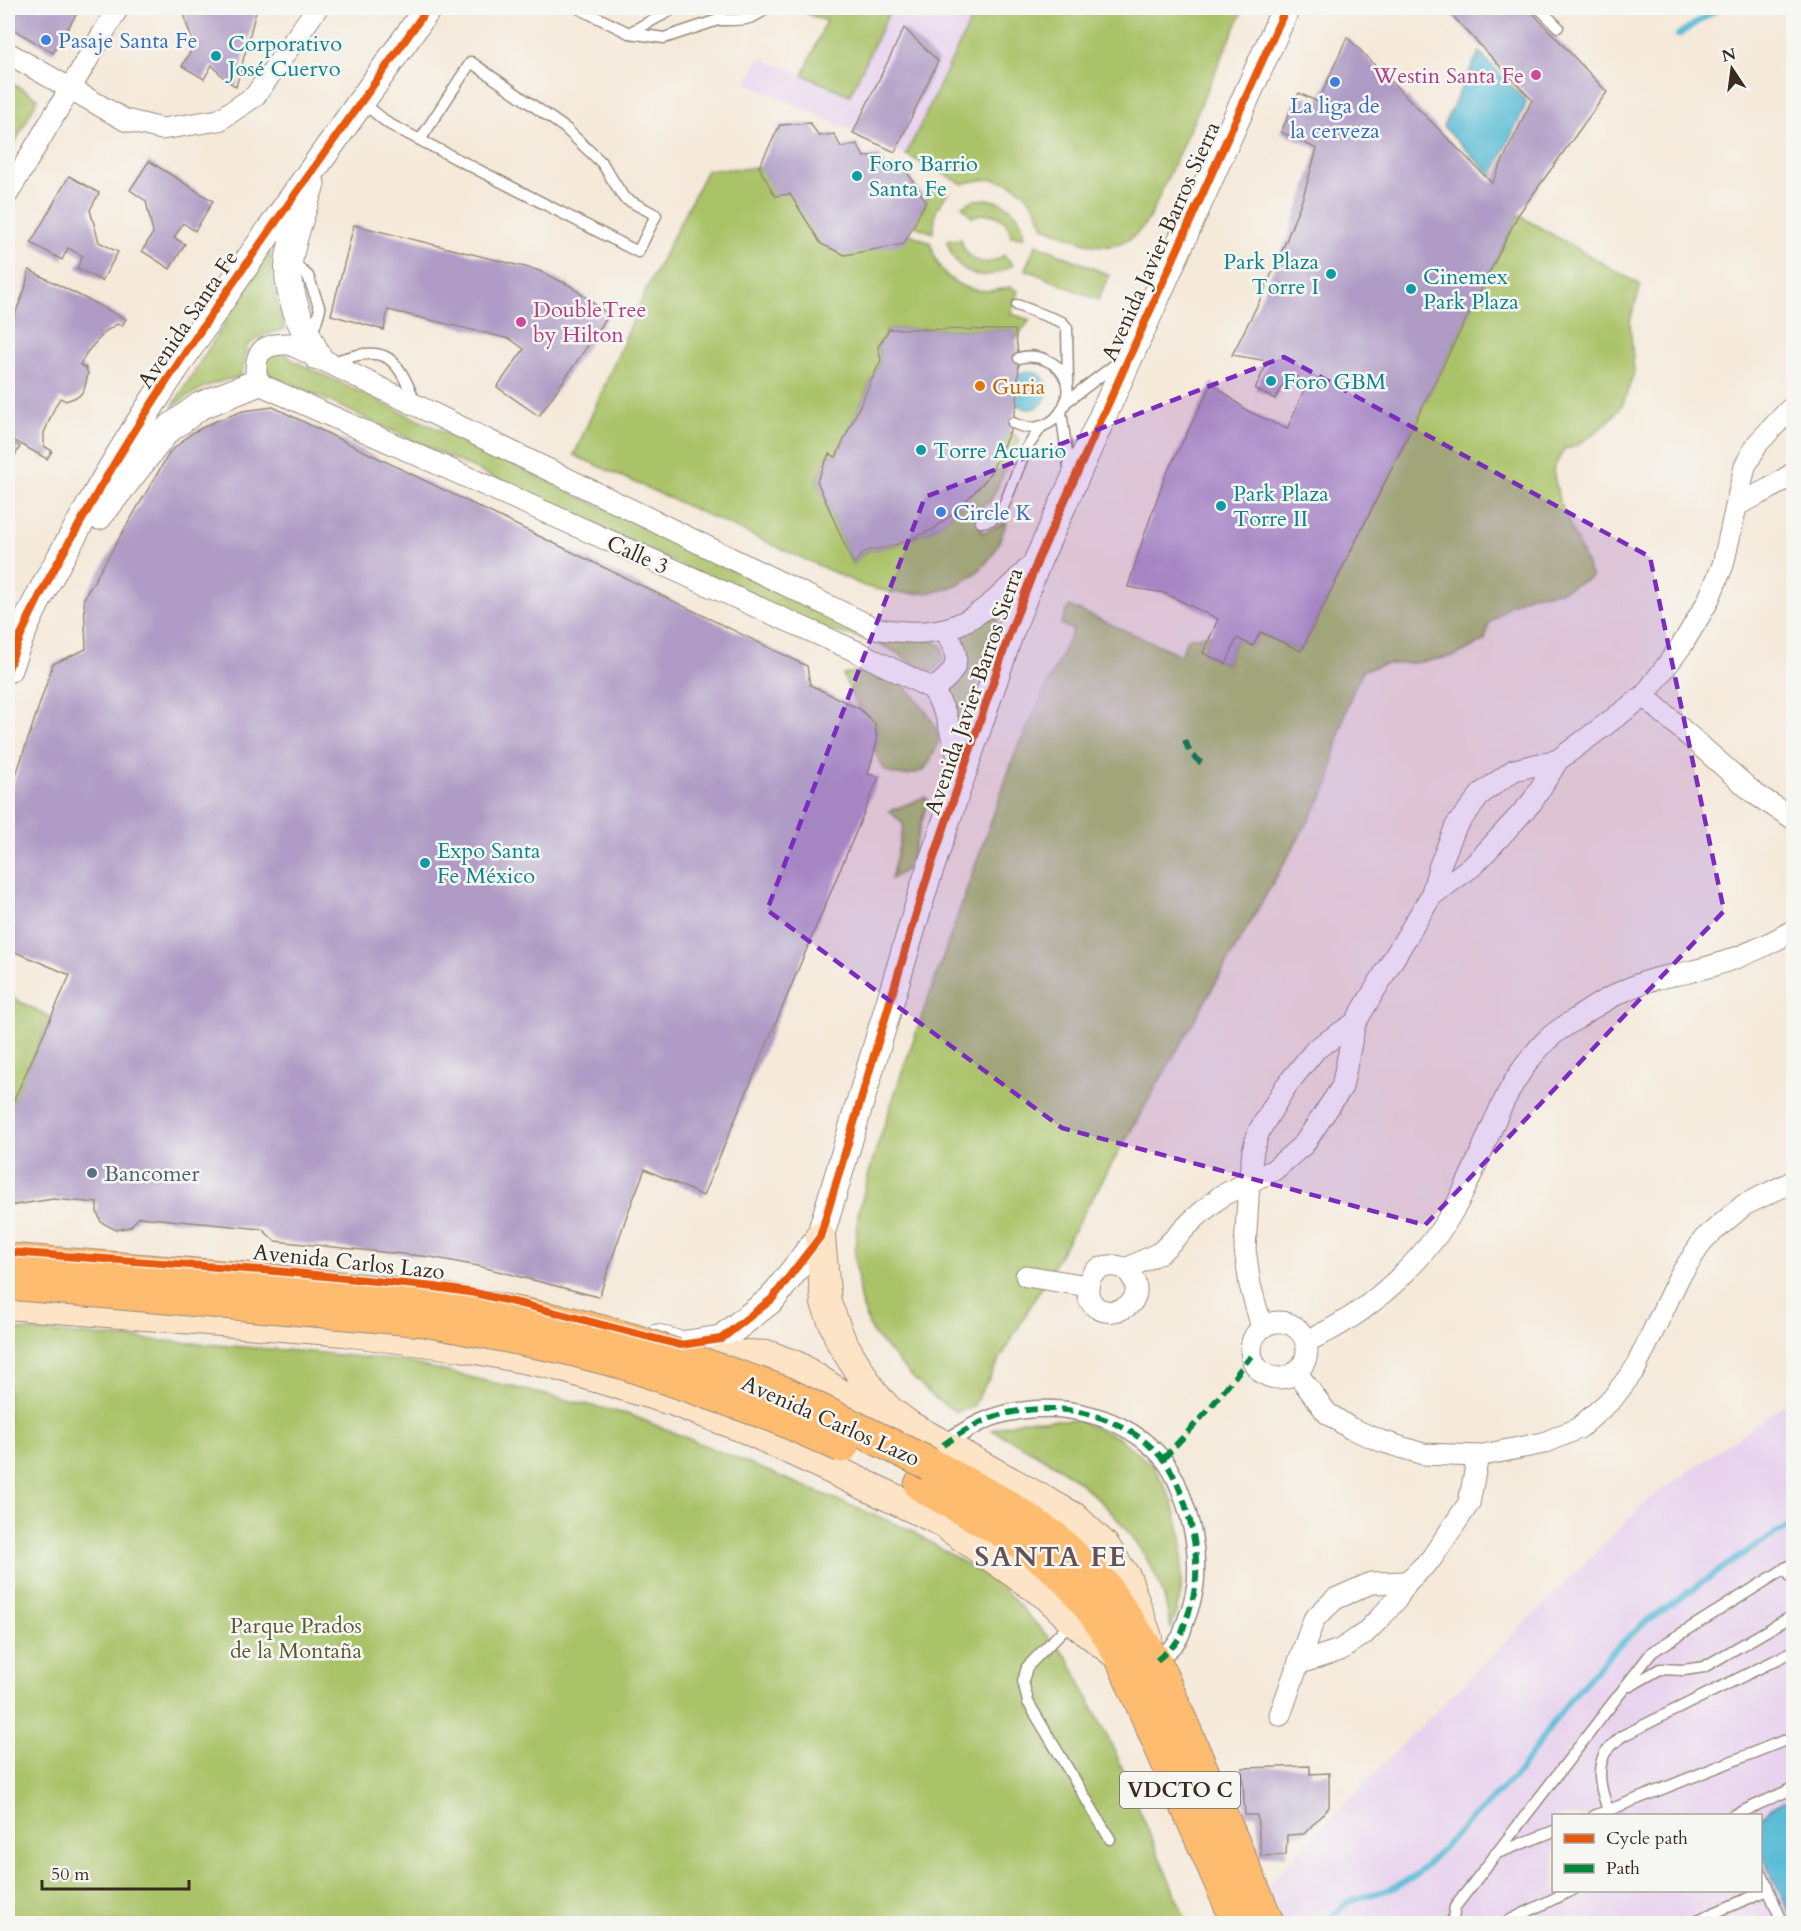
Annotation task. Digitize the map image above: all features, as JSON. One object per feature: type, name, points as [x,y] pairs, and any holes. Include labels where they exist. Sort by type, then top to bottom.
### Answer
[{"type":"highway","name":"Avenida Carlos Lazo","points":[[8,1260],[271,1281],[434,1298],[568,1323],[635,1341],[782,1392],[931,1465],[1005,1504],[1053,1537],[1104,1586],[1155,1662],[1268,1923]]},
{"type":"highway","name":"Avenida Carlos Lazo","points":[[8,1283],[426,1320],[563,1347],[625,1364],[775,1416],[931,1465],[1014,1540],[1054,1568],[1086,1601],[1103,1624],[1121,1656],[1239,1923]]},
{"type":"main road","name":"Avenida Carlos Lazo","points":[[820,1237],[826,1303],[841,1341],[861,1377],[889,1411],[909,1426],[931,1465]]},
{"type":"main road","points":[[345,1331],[435,1287]]},
{"type":"main road","name":"Avenida Carlos Lazo","points":[[8,1304],[345,1331],[462,1346],[553,1364],[674,1401],[745,1428],[939,1520],[1047,1596],[1073,1620],[1121,1656]]},
{"type":"main road","points":[[674,1401],[693,1376],[709,1364],[728,1358],[758,1355],[769,1356],[798,1367],[860,1407],[889,1411]]},
{"type":"street","points":[[8,193],[118,8]]},
{"type":"street","points":[[8,53],[125,120],[162,129],[219,120],[255,96],[317,8]]},
{"type":"street","name":"Avenida Santa Fe","points":[[8,669],[14,651],[48,580],[123,447],[191,344],[428,8]]},
{"type":"street","name":"Avenida Javier Barros Sierra","points":[[680,1345],[721,1339],[772,1299],[820,1237],[925,884],[1010,632],[1038,560],[1130,352],[1286,8]]},
{"type":"street","points":[[316,165],[289,259],[289,281],[294,299],[319,354]]},
{"type":"street","name":"Calle 3","points":[[933,689],[860,653],[257,383],[256,358],[268,346],[277,344],[290,344],[319,354],[416,406],[874,628],[923,633],[945,630],[966,621],[990,606],[1038,560]]},
{"type":"street","points":[[48,580],[166,431],[200,406],[257,383]]},
{"type":"street","points":[[1431,896],[1474,865],[1532,802],[1558,760],[1644,696],[1682,645],[1707,603],[1723,565],[1745,466],[1758,443],[1789,410],[1794,408]]},
{"type":"street","points":[[1737,505],[1794,473]]},
{"type":"street","points":[[945,630],[956,653],[957,663],[945,681],[933,689],[949,725],[961,777]]},
{"type":"street","points":[[1644,696],[1755,794],[1794,819]]},
{"type":"street","points":[[1126,1269],[1161,1252],[1194,1218],[1221,1196],[1274,1170],[1304,1144],[1342,1087],[1355,1023],[1431,896],[1440,865],[1456,825],[1482,793],[1514,770],[1558,760]]},
{"type":"street","points":[[1306,1341],[1355,1316],[1404,1272],[1438,1234],[1464,1192],[1489,1131],[1515,1078],[1530,1057],[1553,1035],[1614,994],[1650,980],[1694,971],[1728,960],[1772,942],[1794,930]]},
{"type":"street","points":[[1262,1328],[1250,1285],[1245,1248],[1253,1150],[1259,1131],[1286,1086],[1316,1049],[1355,1023]]},
{"type":"street","points":[[1296,1372],[1327,1413],[1350,1428],[1381,1441],[1423,1454],[1478,1456],[1544,1443],[1579,1428],[1612,1399],[1635,1369],[1679,1276],[1704,1239],[1744,1205],[1794,1181]]},
{"type":"street","name":"Avenida Carlos Lazo","points":[[8,1252],[275,1271],[435,1287],[476,1293],[680,1345]]},
{"type":"street","points":[[1109,1265],[1117,1265],[1126,1269],[1133,1276],[1136,1284],[1136,1293],[1130,1304],[1116,1312],[1100,1309],[1090,1299],[1088,1286],[1090,1278],[1101,1268],[1109,1265]]},
{"type":"street","points":[[1026,1276],[1088,1286]]},
{"type":"street","points":[[1282,1322],[1292,1325],[1306,1341],[1307,1353],[1304,1364],[1296,1372],[1286,1377],[1275,1378],[1264,1374],[1256,1367],[1251,1356],[1254,1336],[1271,1323],[1282,1322]]},
{"type":"street","points":[[931,1465],[970,1428],[1006,1413],[1037,1409],[1067,1409],[1098,1416],[1134,1432],[1163,1459],[1188,1512],[1197,1566],[1194,1598],[1179,1640],[1155,1662]]},
{"type":"street","points":[[1300,1663],[1340,1650],[1364,1634],[1396,1600],[1407,1582],[1431,1559],[1469,1503],[1478,1456]]},
{"type":"street","points":[[1280,1715],[1314,1618],[1335,1599],[1371,1583],[1407,1582]]},
{"type":"lane","points":[[578,8],[629,33],[664,38],[718,20],[741,21],[755,17],[766,8]]},
{"type":"lane","points":[[629,33],[675,8]]},
{"type":"lane","points":[[718,20],[723,8]]},
{"type":"lane","points":[[1539,8],[1558,27]]},
{"type":"lane","points":[[362,102],[389,124],[420,140],[638,252],[656,215],[624,198],[602,163],[565,128],[471,62],[420,140]]},
{"type":"lane","points":[[1017,305],[1062,322],[1067,328],[1068,390],[1064,407],[1072,484]]},
{"type":"lane","points":[[319,354],[355,355],[370,352],[383,355],[397,365],[406,380],[416,406]]},
{"type":"lane","points":[[1013,423],[1030,428],[1053,421],[1064,407],[1130,352]]},
{"type":"lane","points":[[1019,358],[1038,357],[1049,361],[1059,368],[1068,390]]},
{"type":"lane","points":[[981,522],[991,520],[1001,513],[1026,449],[1042,426]]},
{"type":"lane","points":[[1452,1923],[1455,1907],[1652,1652],[1789,1565],[1794,1582]]},
{"type":"lane","points":[[1624,1690],[1660,1669],[1684,1670],[1704,1667],[1794,1615]]},
{"type":"lane","points":[[1073,1620],[1027,1667],[1023,1681],[1028,1702],[1110,1839]]},
{"type":"lane","points":[[1608,1810],[1601,1792],[1600,1774],[1605,1754],[1623,1736],[1794,1651]]},
{"type":"lane","points":[[1597,1814],[1783,1742],[1794,1743]]},
{"type":"lane","points":[[1737,1814],[1794,1788]]},
{"type":"lane","points":[[1494,1855],[1552,1832]]},
{"type":"lane","points":[[1762,1873],[1783,1923]]},
{"type":"lane","points":[[1688,1923],[1768,1890]]},
{"type":"lane","points":[[1502,1923],[1568,1892]]},
{"type":"highlighted area","points":[[1284,357],[1650,557],[1724,911],[1425,1225],[1062,1128],[767,910],[925,497]]},
{"type":"shaded area","points":[[891,8],[977,8],[906,155],[747,83],[759,57],[850,95]]},
{"type":"shaded area","points":[[1789,1401],[1794,1407],[1793,1923],[1282,1923],[1266,1886],[1402,1745],[1647,1501]]},
{"type":"green space","points":[[793,8],[891,8],[850,95],[803,75],[826,21]]},
{"type":"green space","points":[[977,8],[1244,8],[1150,217],[1138,232],[1126,241],[1102,246],[1074,239],[1044,227],[1031,201],[1014,185],[991,179],[963,184],[906,155]]},
{"type":"green space","points":[[8,81],[38,98],[8,157]]},
{"type":"green space","points":[[758,168],[931,243],[941,269],[959,284],[983,291],[1010,287],[1018,291],[1011,314],[1030,320],[1016,338],[1014,330],[888,329],[878,347],[881,360],[836,457],[829,454],[817,481],[853,564],[866,551],[893,546],[932,530],[955,512],[984,482],[1010,431],[1020,440],[990,502],[976,509],[982,533],[1007,522],[989,560],[959,584],[944,590],[912,594],[864,586],[574,455],[647,288],[707,170]]},
{"type":"green space","points":[[930,184],[948,192],[936,211],[933,233],[910,224],[924,206]]},
{"type":"green space","points":[[987,199],[1013,210],[1021,222],[1024,237],[1011,236],[1006,223],[997,216],[985,214],[972,217],[962,206],[974,200]]},
{"type":"green space","points":[[1518,215],[1641,285],[1630,321],[1634,373],[1622,406],[1607,423],[1577,446],[1564,449],[1553,470],[1559,500],[1592,577],[1559,592],[1530,595],[1508,606],[1489,624],[1485,640],[1455,656],[1414,663],[1387,664],[1363,670],[1346,711],[1329,785],[972,1408],[956,1412],[936,1399],[914,1379],[871,1331],[860,1299],[855,1256],[858,1214],[873,1159],[901,1075],[1015,754],[1073,630],[1061,624],[1069,606],[1181,655],[1187,639],[1211,634],[1203,653],[1226,664],[1237,638],[1253,645],[1260,632],[1301,651]]},
{"type":"green space","points":[[961,239],[967,253],[978,261],[990,262],[1004,255],[1013,265],[1002,271],[981,275],[963,269],[951,252],[947,240]]},
{"type":"green space","points":[[1036,244],[1109,275],[1098,300],[1025,269]]},
{"type":"green space","points":[[270,251],[274,290],[285,329],[263,335],[247,346],[241,377],[205,387],[172,407]]},
{"type":"green space","points":[[280,348],[292,360],[850,625],[932,640],[942,646],[942,661],[932,672],[926,671],[876,643],[818,629],[288,382],[271,377],[262,368],[263,355]]},
{"type":"green space","points":[[1004,601],[961,730],[947,699],[964,667],[966,652],[962,631]]},
{"type":"green space","points":[[855,672],[881,675],[896,681],[909,691],[923,707],[934,725],[938,741],[924,770],[909,775],[898,775],[884,769],[875,750],[877,735],[875,726],[857,705],[843,675]]},
{"type":"green space","points":[[925,797],[928,800],[912,855],[904,871],[891,879],[904,825],[890,811]]},
{"type":"green space","points":[[8,996],[51,1017],[8,1113]]},
{"type":"green space","name":"Parque Prados de la Montaña","points":[[8,1329],[401,1361],[631,1415],[908,1529],[998,1583],[1068,1658],[1117,1756],[1187,1923],[8,1923]]},
{"type":"green space","points":[[1025,1420],[1077,1420],[1119,1438],[1154,1467],[1172,1500],[1182,1538],[1181,1593],[1171,1629],[1163,1593],[1152,1569],[1141,1550],[1113,1514],[1063,1470],[992,1430]]},
{"type":"water","points":[[1479,52],[1527,102],[1492,176],[1443,126]]},
{"type":"water","points":[[1029,371],[1040,375],[1046,381],[1048,390],[1041,404],[1033,408],[1024,408],[1014,402],[1018,375]]},
{"type":"water","points":[[1789,1800],[1794,1801],[1793,1918],[1768,1869],[1762,1849],[1762,1817],[1773,1806]]},
{"type":"building","name":"Pasaje Santa Fe","points":[[8,8],[80,8],[53,53],[8,26]]},
{"type":"building","name":"Corporativo José Cuervo","points":[[184,8],[257,8],[236,87],[212,65],[204,79],[182,66],[194,46]]},
{"type":"building","points":[[1445,8],[1528,8],[1607,92],[1518,215],[1301,651],[1260,632],[1253,646],[1237,638],[1226,664],[1203,653],[1218,619],[1164,593],[1128,587],[1145,533],[1164,479],[1212,383],[1246,410],[1287,429],[1308,381],[1289,374],[1275,399],[1255,389],[1268,361],[1232,355],[1284,246],[1303,197],[1317,149],[1281,132],[1299,93],[1318,102],[1347,37],[1492,183],[1532,100]]},
{"type":"building","points":[[904,28],[938,61],[895,152],[853,133]]},
{"type":"building","points":[[810,123],[819,136],[834,134],[841,147],[857,144],[864,157],[879,155],[887,167],[903,166],[926,201],[904,244],[845,255],[821,244],[790,194],[775,196],[759,167],[780,125]]},
{"type":"building","points":[[149,161],[213,201],[195,231],[183,223],[174,238],[185,244],[170,269],[142,251],[153,233],[146,201],[130,190]]},
{"type":"building","points":[[69,176],[99,193],[90,210],[99,242],[118,252],[102,281],[77,268],[83,256],[68,248],[62,260],[31,243]]},
{"type":"building","name":"DoubleTree by Hilton","points":[[354,225],[537,270],[569,285],[609,315],[539,416],[497,387],[524,349],[510,339],[388,310],[384,330],[331,315]]},
{"type":"building","points":[[29,270],[126,319],[122,326],[117,324],[106,331],[87,352],[80,365],[86,368],[88,374],[84,390],[79,396],[66,401],[60,398],[44,433],[44,446],[52,451],[47,459],[8,437],[8,332],[25,289]]},
{"type":"building","name":"Torre Acuario","points":[[889,329],[1015,330],[1019,360],[1017,404],[1010,431],[992,470],[984,482],[955,512],[932,530],[893,546],[866,551],[853,564],[817,481],[829,454],[836,457],[881,360],[878,347]]},
{"type":"building","name":"Expo Santa Fe México","points":[[273,407],[807,666],[810,685],[860,709],[875,724],[877,742],[868,774],[879,777],[703,1196],[645,1169],[599,1297],[478,1266],[431,1257],[275,1241],[262,1229],[139,1217],[130,1227],[116,1230],[101,1222],[97,1212],[97,1203],[53,1199],[8,1206],[8,1113],[70,975],[8,949],[8,799],[53,664],[86,649],[84,598],[170,452],[192,433],[216,421],[243,411]]},
{"type":"building","points":[[8,439],[20,447],[11,462],[8,459]]},
{"type":"building","points":[[1310,1766],[1310,1774],[1329,1773],[1329,1807],[1304,1834],[1287,1835],[1286,1855],[1261,1856],[1257,1815],[1245,1815],[1242,1768]]},
{"type":"waterway","points":[[1678,35],[1719,8]]},
{"type":"waterway","points":[[1323,1924],[1348,1902],[1393,1888],[1414,1877],[1518,1773],[1567,1703],[1612,1652],[1642,1625],[1737,1558],[1794,1523]]},
{"type":"marked path","points":[[1185,740],[1190,753],[1201,763]]},
{"type":"marked path","points":[[1163,1459],[1210,1408],[1251,1356]]},
{"type":"marked path","points":[[943,1445],[990,1418],[1008,1413],[1050,1409],[1091,1415],[1111,1422],[1130,1431],[1162,1458],[1174,1476],[1188,1513],[1195,1547],[1196,1577],[1192,1603],[1180,1636],[1173,1646],[1155,1662]]},
{"type":"cycle path","points":[[8,669],[24,628],[44,588],[103,483],[170,375],[428,8]]},
{"type":"cycle path","points":[[8,1252],[275,1271],[435,1287],[475,1293],[526,1305],[680,1345],[721,1339],[772,1299],[820,1237],[925,884],[1010,632],[1038,560],[1286,8]]},
{"type":"place","name":"Pasaje Santa Fe","points":[[46,40]]},
{"type":"place","name":"Corporativo José Cuervo","points":[[216,56]]},
{"type":"place","name":"Westin Santa Fe","points":[[1536,75]]},
{"type":"place","name":"La liga de la cerveza","points":[[1335,82]]},
{"type":"place","name":"Foro Barrio Santa Fe","points":[[857,176]]},
{"type":"place","name":"Park Plaza Torre I","points":[[1331,274]]},
{"type":"place","name":"Cinemex Park Plaza","points":[[1411,289]]},
{"type":"place","name":"DoubleTree by Hilton","points":[[521,322]]},
{"type":"place","name":"Foro GBM","points":[[1271,381]]},
{"type":"place","name":"Guria","points":[[980,386]]},
{"type":"place","name":"Torre Acuario","points":[[921,450]]},
{"type":"place","name":"Park Plaza Torre II","points":[[1221,506]]},
{"type":"place","name":"Circle K","points":[[941,512]]},
{"type":"place","name":"Expo Santa Fe México","points":[[425,863]]},
{"type":"place","name":"Bancomer","points":[[92,1173]]},
{"type":"district","name":"SANTA FE","points":[[1051,1556]]}]
